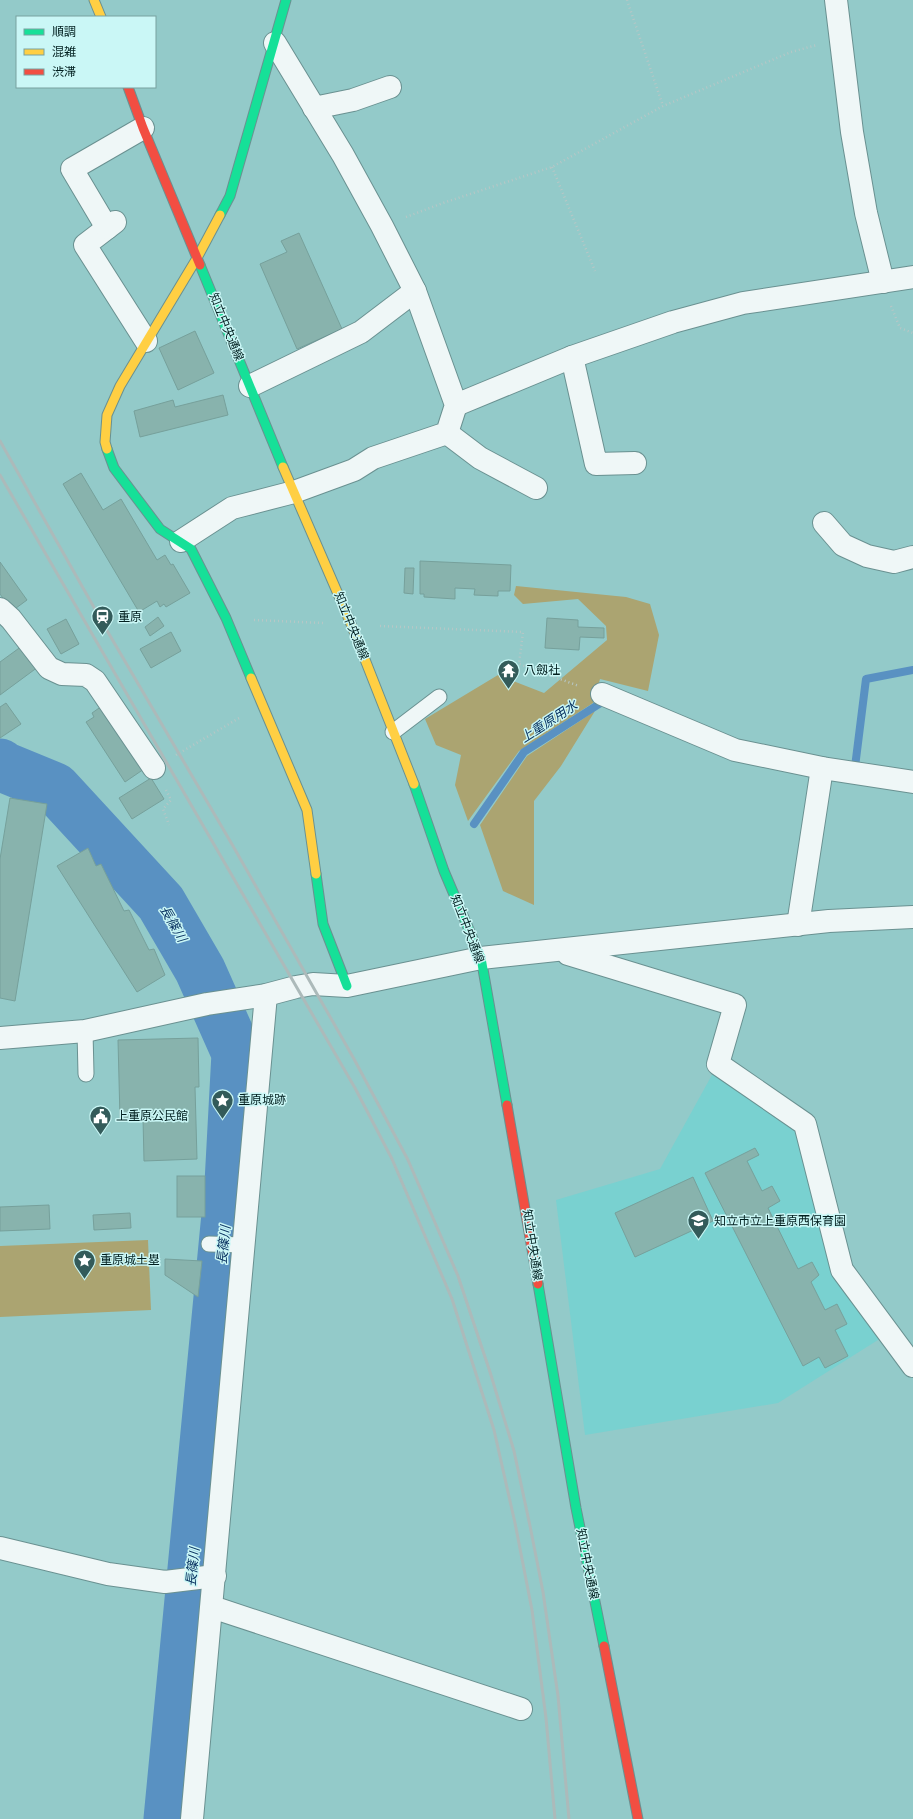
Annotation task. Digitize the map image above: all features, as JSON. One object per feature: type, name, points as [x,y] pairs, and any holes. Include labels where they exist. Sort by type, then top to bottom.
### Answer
[{"type":"street","points":[[94,0],[102,16]]},
{"type":"street","points":[[286,0],[275,43],[230,196],[197,258],[120,386],[107,415],[105,442],[114,468],[160,529],[181,541],[191,549],[226,618],[307,810],[323,924],[347,986]]},
{"type":"street","points":[[836,0],[852,132],[866,213],[883,282]]},
{"type":"street","points":[[275,43],[343,155],[382,226],[415,291],[456,405],[447,434]]},
{"type":"street","points":[[314,108],[353,100],[390,87]]},
{"type":"street","name":"知立中央通線","points":[[128,88],[143,128],[294,492],[351,624],[415,788],[444,871],[481,958],[523,1191],[576,1508],[638,1819]]},
{"type":"street","points":[[143,128],[72,169],[111,225],[85,245],[146,341]]},
{"type":"street","points":[[456,405],[572,357],[665,324],[743,303],[913,277]]},
{"type":"street","points":[[250,386],[361,332],[415,291]]},
{"type":"street","points":[[572,357],[596,464],[635,463]]},
{"type":"street","points":[[181,541],[232,508],[294,492],[354,470],[373,458],[447,434]]},
{"type":"street","points":[[447,434],[480,458],[536,488]]},
{"type":"street","points":[[824,523],[842,545],[866,556],[894,562],[913,556]]},
{"type":"street","points":[[0,609],[11,619],[49,668],[62,674],[86,675],[95,681],[154,768]]},
{"type":"street","points":[[609,697],[735,750],[822,768],[913,782]]},
{"type":"street","points":[[798,925],[822,768]]},
{"type":"street","points":[[0,1038],[85,1031],[216,1003],[266,995],[313,984],[347,986],[481,958],[560,951],[829,921],[913,917]]},
{"type":"street","points":[[560,951],[735,1005],[718,1064],[805,1124],[842,1270],[913,1366]]},
{"type":"street","points":[[192,1819],[212,1607],[206,1577],[238,1244],[266,995]]},
{"type":"street","points":[[0,1548],[108,1574],[165,1582],[206,1577]]},
{"type":"street","points":[[212,1607],[521,1709]]},
{"type":"lane","points":[[393,732],[439,697]]},
{"type":"lane","points":[[85,1031],[86,1074]]},
{"type":"lane","points":[[209,1244],[238,1244]]},
{"type":"path","points":[[627,0],[664,106]]},
{"type":"path","points":[[382,226],[443,202],[552,167],[664,106],[791,52],[840,40]]},
{"type":"path","points":[[552,167],[595,271]]},
{"type":"path","points":[[883,282],[900,328],[913,333]]},
{"type":"path","points":[[260,620],[351,624]]},
{"type":"path","points":[[396,626],[523,632],[519,664],[609,697]]},
{"type":"path","points":[[169,826],[163,809],[171,800],[154,768],[262,704]]},
{"type":"shaded area","points":[[516,586],[626,597],[650,604],[659,635],[648,691],[600,679],[593,703],[519,751],[468,821],[455,785],[461,755],[436,745],[425,719],[498,675],[544,693],[607,640],[606,626],[578,599],[523,604],[514,595]]},
{"type":"shaded area","points":[[595,711],[561,766],[534,801],[534,905],[503,891],[480,825],[527,756]]},
{"type":"shaded area","name":"知立市立上重原西保育園","points":[[718,1064],[805,1124],[842,1270],[889,1333],[778,1403],[585,1435],[556,1200],[660,1169]]},
{"type":"shaded area","points":[[148,1240],[151,1310],[0,1317],[0,1246]]},
{"type":"building","points":[[299,233],[342,329],[297,349],[260,264],[287,252],[281,241]]},
{"type":"building","points":[[195,331],[214,373],[178,390],[159,348]]},
{"type":"building","points":[[223,395],[228,415],[140,437],[134,411],[173,400],[175,407]]},
{"type":"building","points":[[81,473],[103,510],[121,499],[157,560],[165,555],[171,565],[173,564],[190,593],[166,607],[164,604],[160,607],[157,601],[139,612],[63,484]]},
{"type":"building","points":[[420,561],[511,565],[510,591],[498,591],[498,596],[474,595],[475,589],[455,588],[455,599],[424,597],[424,594],[420,594]]},
{"type":"building","points":[[0,562],[27,600],[12,611],[0,594]]},
{"type":"building","points":[[405,568],[414,568],[413,594],[404,593]]},
{"type":"building","points":[[158,617],[164,626],[150,636],[145,627]]},
{"type":"building","points":[[547,618],[578,620],[578,627],[604,628],[604,638],[580,637],[579,650],[545,648]]},
{"type":"building","points":[[66,619],[79,644],[61,654],[47,629]]},
{"type":"building","points":[[171,632],[181,651],[151,668],[140,649]]},
{"type":"building","points":[[22,646],[38,667],[0,695],[0,662]]},
{"type":"building","points":[[6,703],[21,724],[0,738],[0,707]]},
{"type":"building","points":[[102,706],[144,769],[125,782],[86,722],[94,717],[92,713]]},
{"type":"building","points":[[151,778],[164,799],[132,819],[119,798]]},
{"type":"building","points":[[10,798],[47,804],[15,1001],[0,998],[0,859]]},
{"type":"building","points":[[88,848],[96,866],[101,864],[124,911],[129,910],[149,950],[154,949],[165,975],[137,992],[57,866]]},
{"type":"building","points":[[198,1038],[199,1087],[195,1087],[197,1159],[144,1161],[143,1118],[120,1119],[118,1040]]},
{"type":"building","points":[[755,1148],[759,1155],[747,1161],[762,1191],[772,1186],[780,1201],[768,1208],[798,1269],[812,1262],[819,1275],[811,1282],[825,1310],[837,1304],[847,1324],[835,1330],[848,1356],[825,1368],[819,1357],[803,1366],[705,1173]]},
{"type":"building","points":[[177,1176],[205,1176],[205,1217],[177,1217]]},
{"type":"building","points":[[693,1177],[713,1221],[635,1257],[615,1213]]},
{"type":"building","points":[[49,1205],[50,1229],[0,1231],[0,1207]]},
{"type":"building","points":[[130,1213],[131,1228],[94,1230],[93,1215]]},
{"type":"building","points":[[165,1259],[202,1261],[198,1297],[165,1275]]},
{"type":"waterway","name":"上重原用水","points":[[855,767],[866,679],[913,670]]},
{"type":"waterway","name":"上重原用水","points":[[474,824],[524,752],[607,699]]},
{"type":"waterway","name":"長篠川","points":[[0,764],[55,788],[161,903],[200,970],[237,1053],[230,1183],[169,1819]]},
{"type":"railway","points":[[0,441],[109,634],[233,846],[354,1059],[408,1160],[458,1276],[490,1372],[514,1451],[530,1526],[543,1592],[558,1696],[569,1819]]},
{"type":"railway","points":[[0,475],[355,1088],[392,1159],[452,1299],[494,1430],[515,1523],[532,1610],[546,1718],[555,1819]]},
{"type":"traffic: fast","points":[[220,215],[230,196],[286,0]]},
{"type":"traffic: fast","points":[[200,265],[283,467]]},
{"type":"traffic: fast","points":[[107,449],[114,468],[160,529],[191,549],[226,618],[251,678]]},
{"type":"traffic: fast","points":[[414,784],[444,871],[481,958],[507,1105]]},
{"type":"traffic: fast","points":[[316,874],[323,924],[347,986]]},
{"type":"traffic: fast","points":[[538,1284],[576,1508],[604,1646]]},
{"type":"traffic: slow","points":[[94,0],[101,16]]},
{"type":"traffic: slow","points":[[107,449],[105,442],[107,415],[120,386],[197,258],[220,215]]},
{"type":"traffic: slow","points":[[283,467],[351,624],[414,784]]},
{"type":"traffic: slow","points":[[251,678],[307,810],[316,874]]},
{"type":"traffic: jam","points":[[128,88],[143,128],[200,265]]},
{"type":"traffic: jam","points":[[507,1105],[538,1284]]},
{"type":"traffic: jam","points":[[604,1646],[638,1819]]},
{"type":"place","name":"重原","points":[[102,636]]},
{"type":"place","name":"八劔社","points":[[508,690]]},
{"type":"place","name":"重原城跡","points":[[222,1120]]},
{"type":"place","name":"上重原公民館","points":[[101,1136]]},
{"type":"place","name":"知立市立上重原西保育園","points":[[698,1240]]},
{"type":"place","name":"重原城土塁","points":[[84,1280]]}]
